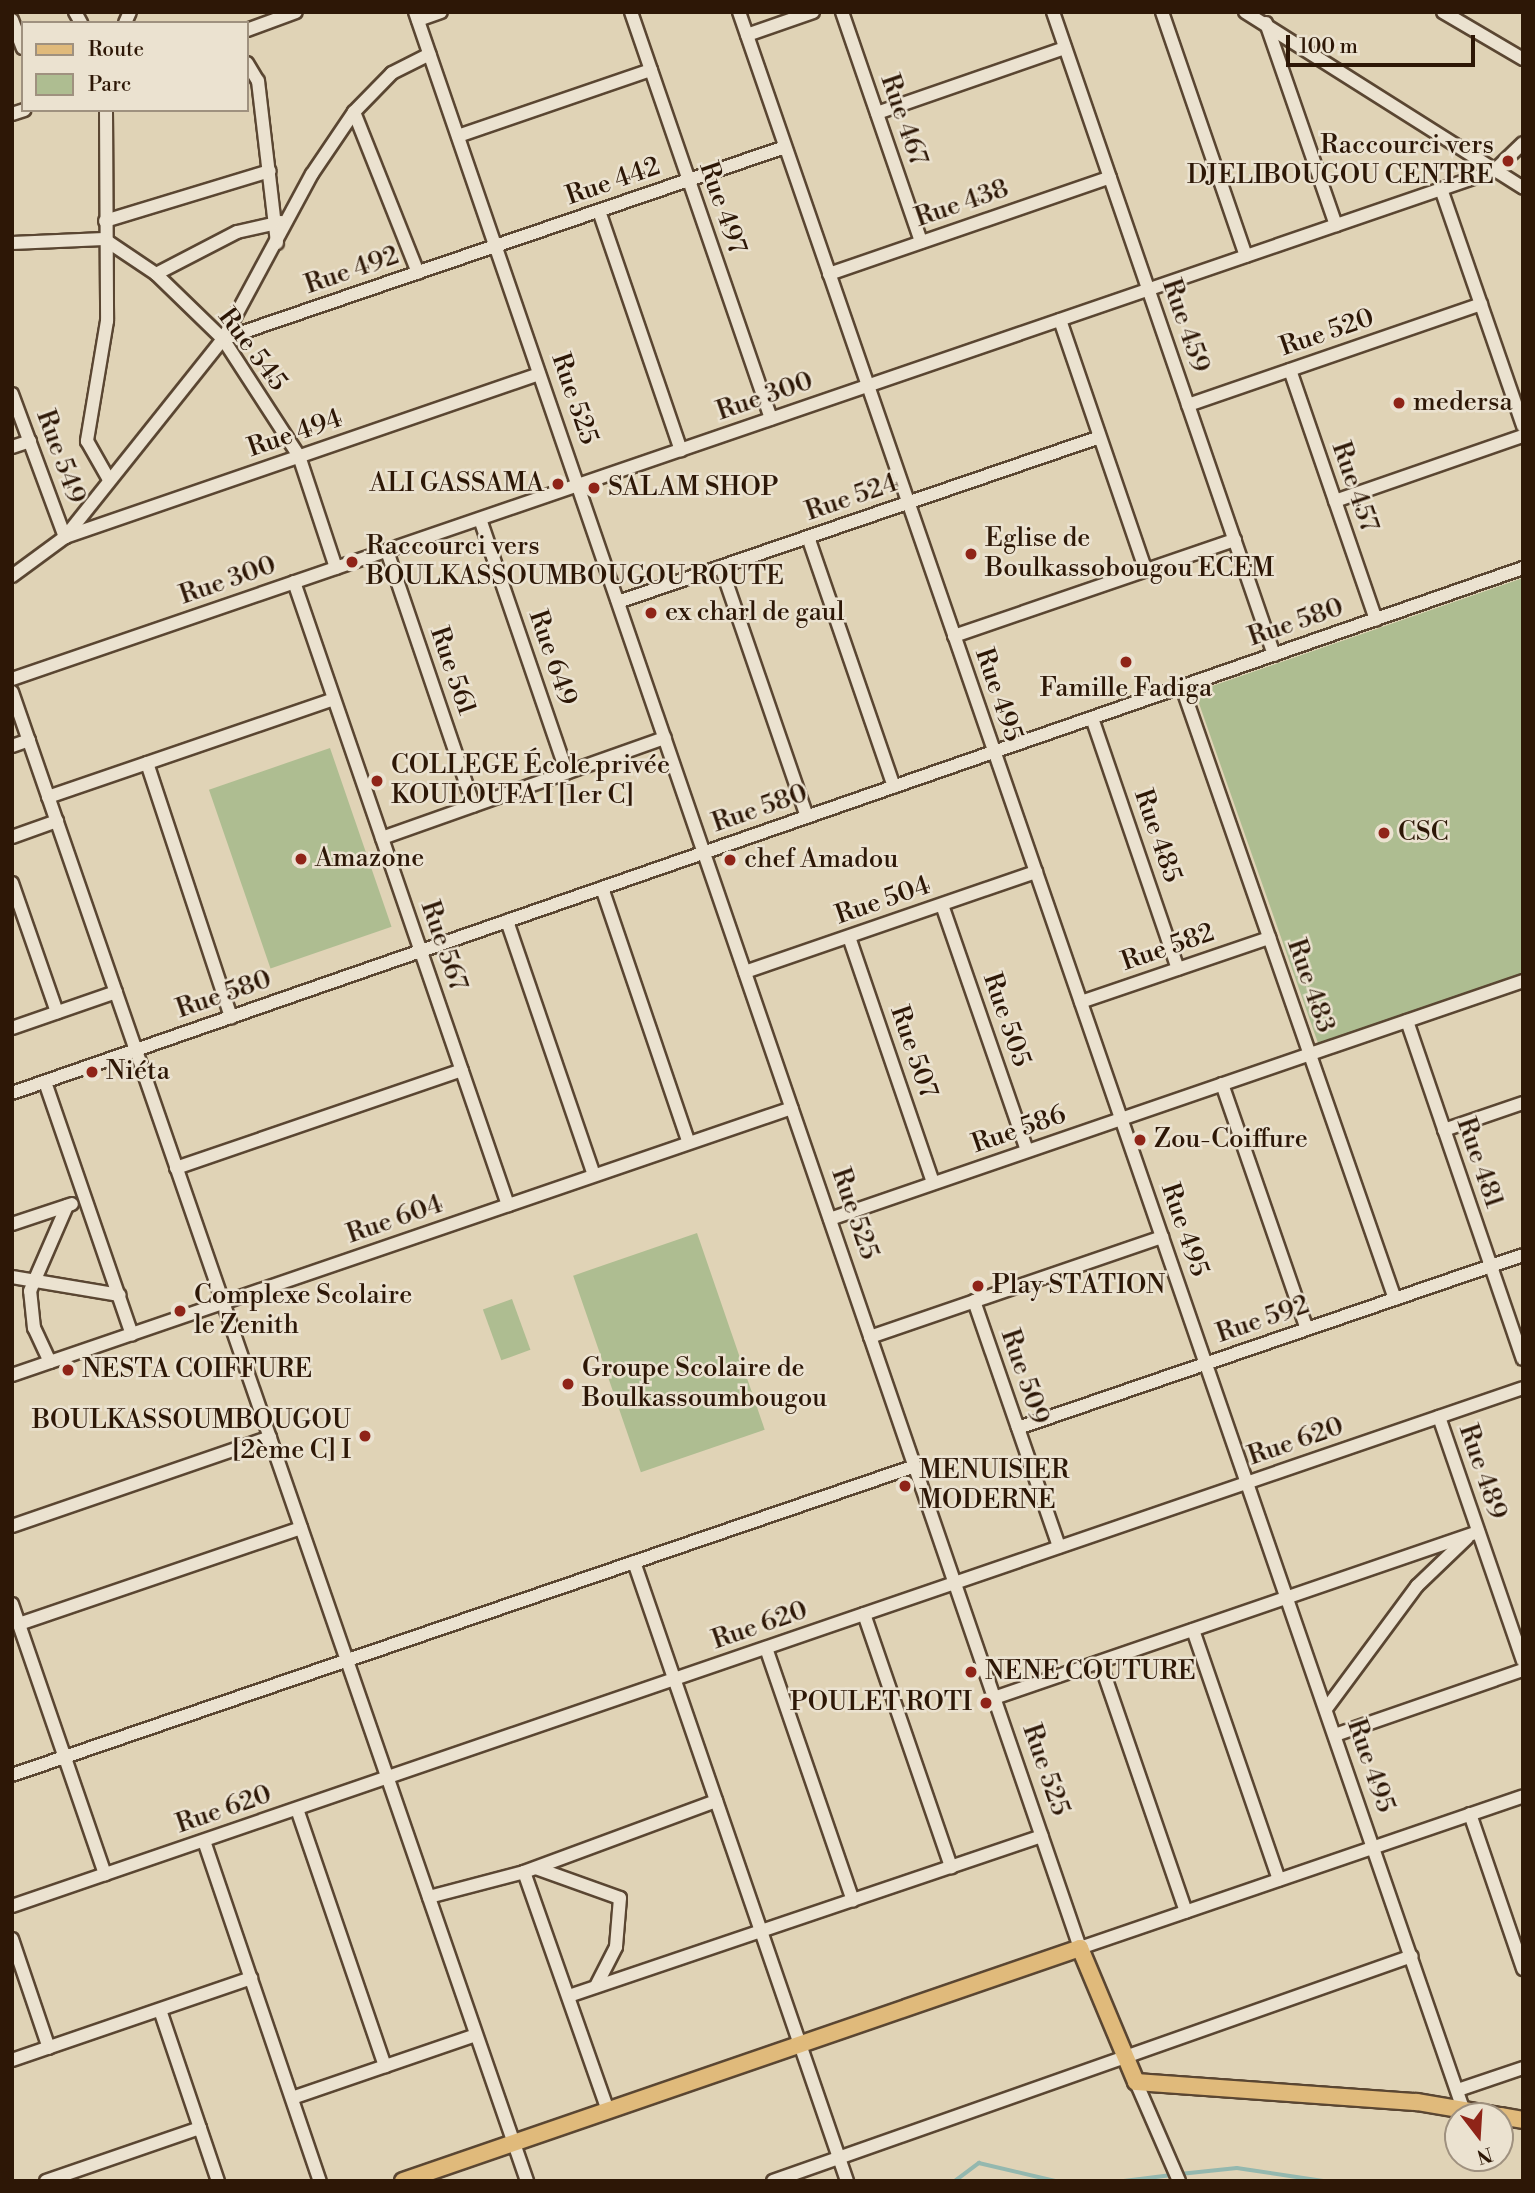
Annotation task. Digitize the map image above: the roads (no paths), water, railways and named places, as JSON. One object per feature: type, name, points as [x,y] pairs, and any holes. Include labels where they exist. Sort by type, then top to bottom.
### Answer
[{"type":"main road","points":[[403,2181],[1080,1948]]},
{"type":"main road","name":"Rue 525","points":[[1080,1948],[1136,2082]]},
{"type":"main road","points":[[1136,2082],[1444,2107]]},
{"type":"street","points":[[248,30],[278,15],[296,12]]},
{"type":"street","points":[[417,16],[441,12]]},
{"type":"street","name":"Rue 497","points":[[631,12],[771,419]]},
{"type":"street","name":"Rue 495","points":[[739,12],[1461,2102]]},
{"type":"street","points":[[747,35],[813,12]]},
{"type":"street","name":"Rue 467","points":[[842,12],[921,242]]},
{"type":"street","name":"Rue 459","points":[[1053,12],[1274,655]]},
{"type":"street","points":[[1162,12],[1246,256]]},
{"type":"street","points":[[1245,12],[1523,188]]},
{"type":"street","points":[[1443,12],[1523,59]]},
{"type":"street","name":"Rue 525","points":[[417,16],[1080,1948]]},
{"type":"street","points":[[12,20],[21,43]]},
{"type":"street","points":[[1266,23],[1336,225]]},
{"type":"street","points":[[877,113],[1065,48]]},
{"type":"street","points":[[12,576],[65,537],[108,478],[223,339],[277,246],[289,220],[354,112],[392,73],[430,54]]},
{"type":"street","points":[[248,65],[258,81],[277,246]]},
{"type":"street","points":[[458,136],[651,70]]},
{"type":"street","points":[[106,112],[104,239],[107,321],[87,440],[108,478]]},
{"type":"street","points":[[354,112],[418,273]]},
{"type":"street","name":"Rue 300","points":[[12,679],[1494,171],[1523,143]]},
{"type":"street","name":"Rue 442","points":[[496,246],[785,147]]},
{"type":"street","points":[[105,221],[270,171]]},
{"type":"street","name":"Rue 438","points":[[829,274],[1110,177]]},
{"type":"street","points":[[1441,189],[1523,426]]},
{"type":"street","points":[[599,211],[681,450]]},
{"type":"street","points":[[156,274],[237,232],[289,220]]},
{"type":"street","points":[[12,243],[104,239]]},
{"type":"street","name":"Rue 545","points":[[104,239],[156,274],[223,339],[299,456],[336,568]]},
{"type":"street","name":"Rue 492","points":[[223,339],[496,246]]},
{"type":"street","name":"Rue 520","points":[[1188,405],[1480,304]]},
{"type":"street","points":[[1060,320],[1146,571]]},
{"type":"street","name":"Rue 457","points":[[1290,370],[1376,620]]},
{"type":"street","name":"Rue 494","points":[[65,537],[540,374]]},
{"type":"street","name":"Rue 549","points":[[12,394],[65,537]]},
{"type":"street","points":[[1335,501],[1523,436]]},
{"type":"street","name":"Rue 524","points":[[618,602],[1100,437]]},
{"type":"street","points":[[12,447],[30,441]]},
{"type":"street","name":"Rue 649","points":[[480,519],[567,773]]},
{"type":"street","points":[[808,537],[894,787]]},
{"type":"street","points":[[954,636],[1235,540]]},
{"type":"street","name":"Rue 561","points":[[387,551],[474,806]]},
{"type":"street","points":[[721,567],[807,817]]},
{"type":"street","name":"Rue 580","points":[[12,1093],[1523,568]]},
{"type":"street","name":"Rue 567","points":[[294,582],[508,1205]]},
{"type":"street","name":"Rue 483","points":[[1182,687],[1395,1299]]},
{"type":"street","points":[[12,692],[527,2181]]},
{"type":"street","points":[[48,797],[334,699]]},
{"type":"street","name":"Rue 485","points":[[1092,718],[1178,969]]},
{"type":"street","points":[[382,838],[665,738]]},
{"type":"street","points":[[12,746],[29,740]]},
{"type":"street","points":[[147,763],[231,1017]]},
{"type":"street","points":[[12,837],[57,821]]},
{"type":"street","name":"Rue 504","points":[[745,972],[1036,872]]},
{"type":"street","points":[[12,883],[18,917],[57,1012]]},
{"type":"street","points":[[602,888],[689,1143]]},
{"type":"street","name":"Rue 505","points":[[942,905],[1027,1151]]},
{"type":"street","points":[[507,922],[594,1175]]},
{"type":"street","name":"Rue 507","points":[[849,937],[933,1183]]},
{"type":"street","name":"Rue 582","points":[[1081,1002],[1269,938]]},
{"type":"street","name":"Rue 586","points":[[830,1219],[1523,981]]},
{"type":"street","points":[[12,1028],[116,992]]},
{"type":"street","name":"Rue 481","points":[[1407,1021],[1523,1359]]},
{"type":"street","points":[[177,1167],[462,1070]]},
{"type":"street","points":[[45,1082],[132,1334]]},
{"type":"street","points":[[1222,1084],[1307,1329]]},
{"type":"street","points":[[1444,1130],[1523,1103]]},
{"type":"street","name":"Rue 604","points":[[12,1375],[792,1108]]},
{"type":"street","points":[[12,1224],[86,1199]]},
{"type":"street","points":[[50,1362],[29,1307],[34,1282],[67,1206]]},
{"type":"street","points":[[870,1337],[1162,1237]]},
{"type":"street","name":"Rue 592","points":[[1018,1429],[1523,1255]]},
{"type":"street","points":[[12,1277],[119,1295]]},
{"type":"street","name":"Rue 509","points":[[974,1301],[1059,1547]]},
{"type":"street","name":"Rue 620","points":[[12,1906],[1523,1388]]},
{"type":"street","name":"Rue 489","points":[[1439,1417],[1474,1534],[1523,1661]]},
{"type":"street","points":[[12,1526],[270,1437]]},
{"type":"street","points":[[12,1775],[915,1465]]},
{"type":"street","points":[[19,1624],[301,1528]]},
{"type":"street","points":[[995,1698],[1474,1534]]},
{"type":"street","points":[[1326,1709],[1418,1586],[1474,1534]]},
{"type":"street","points":[[634,1562],[847,2181]]},
{"type":"street","points":[[12,1604],[106,1874]]},
{"type":"street","points":[[864,1614],[951,1867]]},
{"type":"street","points":[[1193,1630],[1279,1880]]},
{"type":"street","points":[[766,1648],[853,1900]]},
{"type":"street","points":[[1100,1662],[1186,1912]]},
{"type":"street","points":[[1335,1735],[1523,1670]]},
{"type":"street","points":[[1080,1948],[1523,1796]]},
{"type":"street","points":[[429,1897],[529,1870],[716,1801]]},
{"type":"street","points":[[297,1809],[385,2066]]},
{"type":"street","points":[[1470,1814],[1523,1969]]},
{"type":"street","points":[[569,1996],[1042,1836]]},
{"type":"street","points":[[204,1841],[320,2181]]},
{"type":"street","points":[[529,1870],[620,1898],[615,1947],[596,1986]]},
{"type":"street","points":[[529,1870],[608,2110]]},
{"type":"street","points":[[12,1939],[50,2048]]},
{"type":"street","points":[[773,2181],[1412,1956]]},
{"type":"street","points":[[12,2060],[251,1979]]},
{"type":"street","points":[[160,2010],[218,2181]]},
{"type":"street","points":[[292,2098],[476,2035]]},
{"type":"street","points":[[1458,2090],[1523,2068]]},
{"type":"street","points":[[1136,2082],[1179,2181]]},
{"type":"street","points":[[46,2181],[200,2128]]},
{"type":"waterway","points":[[955,2181],[979,2163],[1055,2181]]},
{"type":"waterway","points":[[1180,2174],[1237,2168],[1323,2181]]},
{"type":"waterway","points":[[1124,2181],[1172,2175]]},
{"type":"place","name":"Raccourci vers DJELIBOUGOU CENTRE","points":[[1508,161]]},
{"type":"place","name":"medersa","points":[[1399,403]]},
{"type":"place","name":"ALI GASSAMA","points":[[558,484]]},
{"type":"place","name":"SALAM SHOP","points":[[594,488]]},
{"type":"place","name":"Eglise de Boulkassobougou ECEM","points":[[971,554]]},
{"type":"place","name":"Raccourci vers BOULKASSOUMBOUGOU ROUTE","points":[[352,562]]},
{"type":"place","name":"ex charl de gaul","points":[[651,613]]},
{"type":"place","name":"Famille Fadiga","points":[[1126,662]]},
{"type":"place","name":"COLLEGE École privée KOULOUFA I [1er C]","points":[[377,781]]},
{"type":"place","name":"CSC","points":[[1384,833]]},
{"type":"place","name":"Amazone","points":[[301,859]]},
{"type":"place","name":"chef Amadou","points":[[730,860]]},
{"type":"place","name":"Niéta","points":[[92,1072]]},
{"type":"place","name":"Zou-Coiffure","points":[[1140,1140]]},
{"type":"place","name":"Play STATION","points":[[978,1286]]},
{"type":"place","name":"Complexe Scolaire le Zenith","points":[[180,1311]]},
{"type":"place","name":"NESTA COIFFURE","points":[[68,1370]]},
{"type":"place","name":"Groupe Scolaire de Boulkassoumbougou","points":[[568,1384]]},
{"type":"place","name":"BOULKASSOUMBOUGOU [2ème C] I","points":[[365,1436]]},
{"type":"place","name":"MENUISIER MODERNE","points":[[905,1486]]},
{"type":"place","name":"NENE COUTURE","points":[[971,1672]]},
{"type":"place","name":"POULET ROTI","points":[[986,1703]]}]
